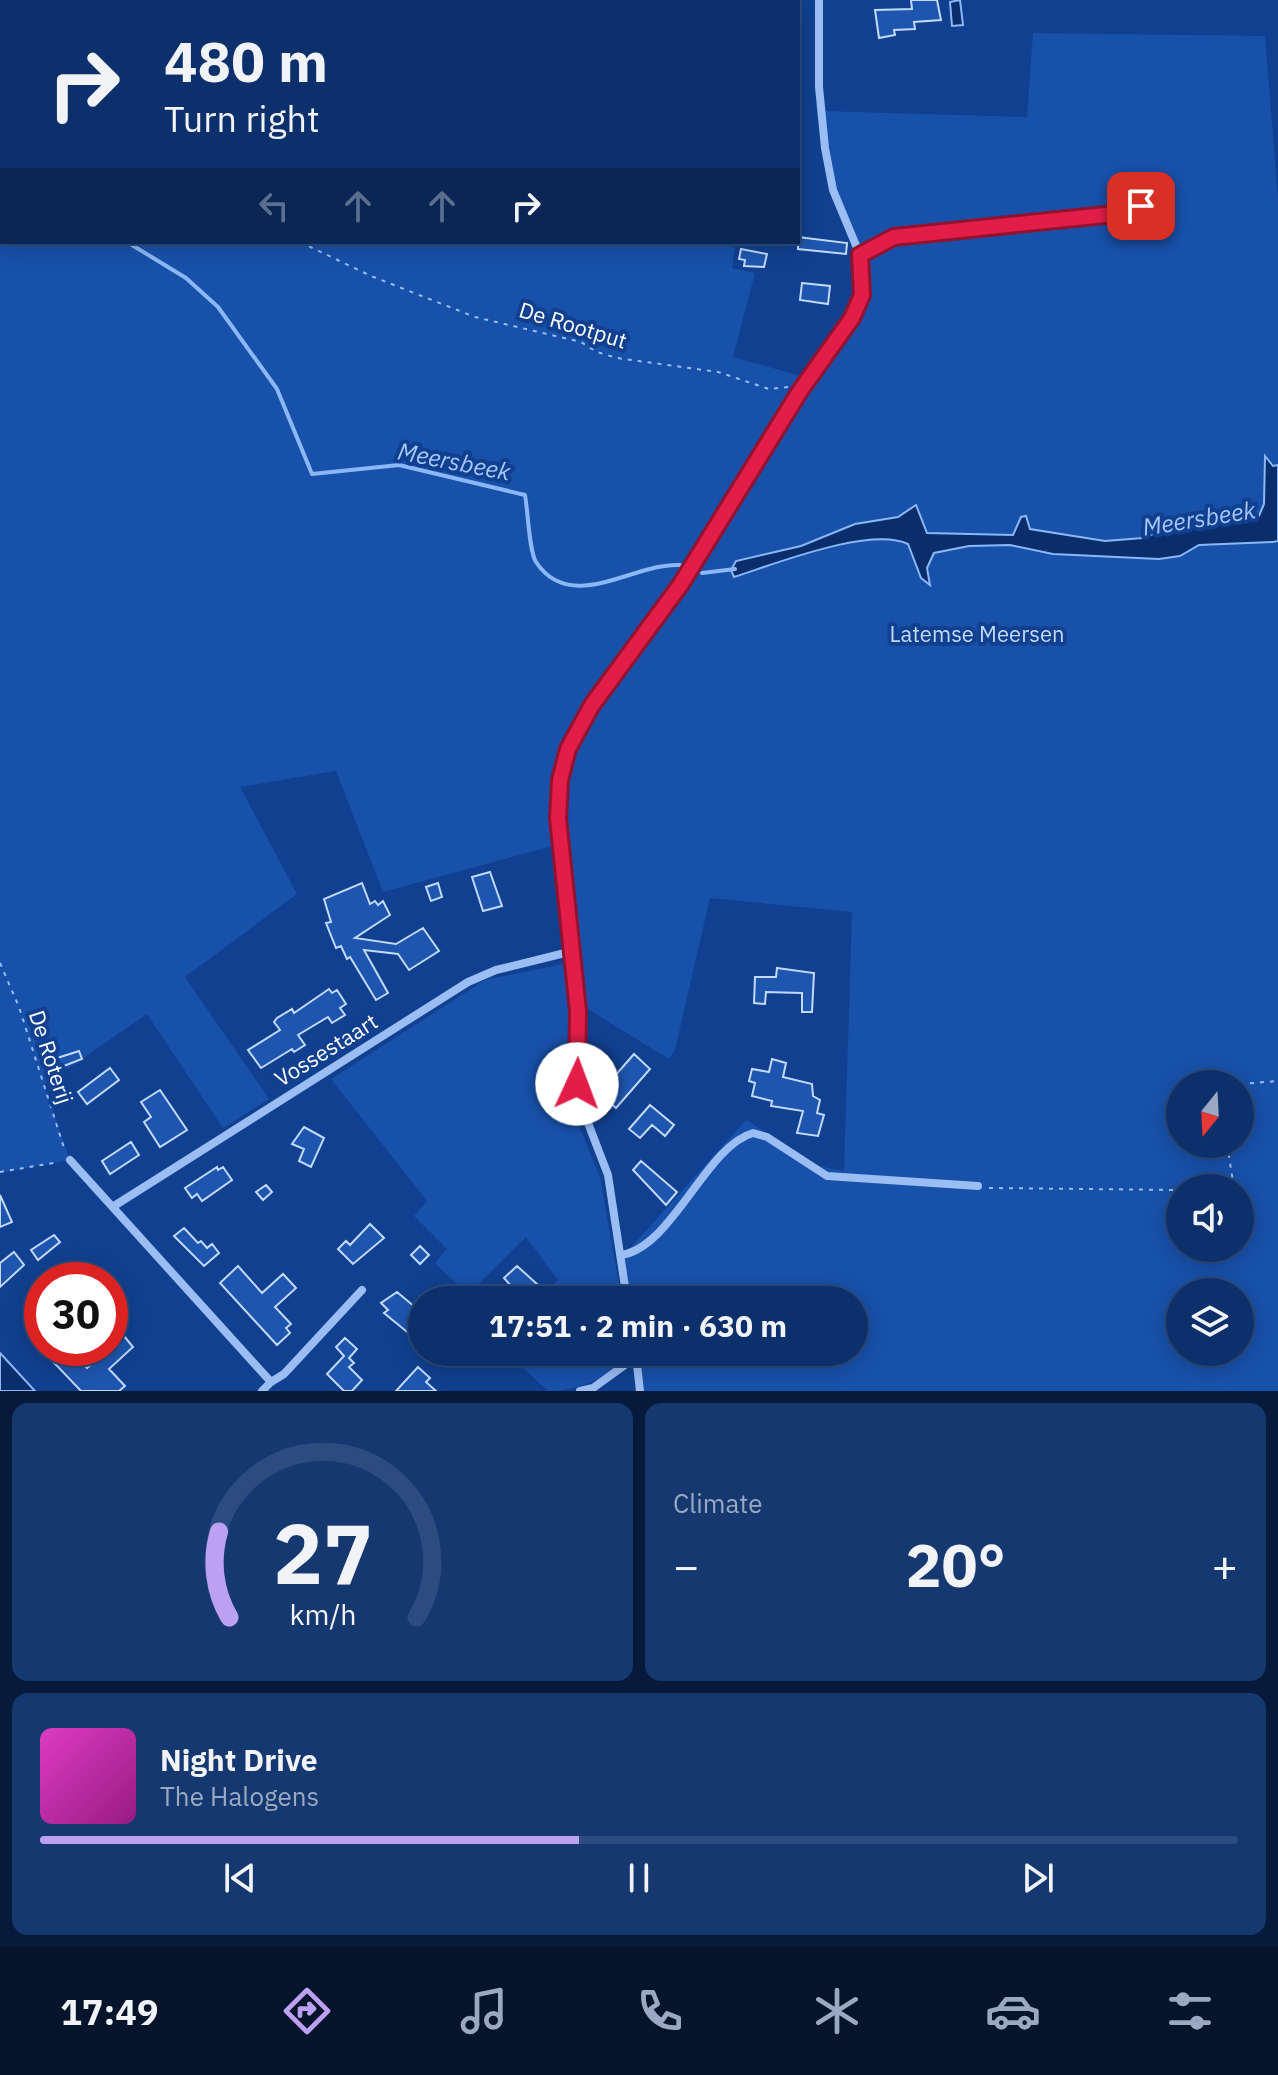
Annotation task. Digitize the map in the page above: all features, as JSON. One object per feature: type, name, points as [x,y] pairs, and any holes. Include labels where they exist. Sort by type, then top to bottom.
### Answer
[{"type":"street","points":[[625,1286],[608,1175],[578,1097],[578,1011],[569,952],[558,818],[560,780],[568,749],[592,705],[691,569],[800,391],[842,335],[858,305],[864,281],[860,255],[833,190],[825,148],[819,87],[819,0]]},
{"type":"street","name":"Vossestaart","points":[[114,1206],[468,982],[496,970],[569,952]]},
{"type":"street","points":[[621,1255],[644,1246],[733,1146],[753,1133],[767,1137],[827,1176],[978,1186]]},
{"type":"street","points":[[70,1160],[271,1382]]},
{"type":"street","points":[[262,1391],[284,1374],[362,1290]]},
{"type":"street","points":[[580,1391],[593,1388],[620,1366]]},
{"type":"street","points":[[637,1366],[640,1391]]},
{"type":"lane","points":[[860,255],[894,237],[1134,212],[1145,196]]},
{"type":"path","name":"De Rootput","points":[[304,244],[371,276],[475,317],[581,342],[597,352],[617,358],[694,367],[769,389],[787,386],[800,391]]},
{"type":"path","name":"De Roterij","points":[[0,963],[19,1007],[70,1160]]},
{"type":"path","points":[[1254,1083],[1278,1081]]},
{"type":"path","points":[[0,1172],[70,1160]]},
{"type":"path","points":[[978,1186],[1004,1190],[1166,1190]]},
{"type":"green space","name":"Latemse Meersen","points":[[1033,33],[1265,36],[1278,198],[1278,1391],[643,1391],[640,1366],[868,1366],[868,1286],[628,1286],[624,1255],[746,1120],[819,1166],[844,1171],[852,912],[710,898],[675,1050],[669,1059],[586,1008],[578,1011],[560,844],[383,892],[336,771],[240,787],[297,894],[185,977],[269,1099],[223,1128],[147,1014],[44,1085],[70,1160],[0,1173],[0,244],[727,244],[735,248],[732,268],[755,273],[733,357],[801,376],[794,387],[800,391],[858,305],[863,268],[840,208],[821,111],[1027,117]]},
{"type":"green space","points":[[563,964],[569,1009],[568,1090],[573,1112],[600,1177],[619,1286],[551,1286],[558,1280],[526,1237],[477,1286],[459,1286],[435,1263],[447,1249],[414,1216],[427,1201],[331,1079],[485,980]]},
{"type":"green space","points":[[521,1366],[617,1366],[593,1381],[570,1389],[548,1391]]},
{"type":"shaded area","points":[[960,0],[963,25],[952,26],[950,2]]},
{"type":"shaded area","points":[[1265,456],[1273,466],[1278,465],[1278,541],[1199,545],[1180,556],[1159,559],[1053,554],[1010,545],[969,546],[934,553],[927,568],[930,585],[921,578],[908,544],[891,540],[847,543],[734,577],[731,570],[736,561],[801,546],[855,524],[898,517],[916,505],[927,533],[1013,535],[1021,517],[1026,516],[1030,529],[1105,541],[1143,538],[1186,521],[1212,520],[1231,510],[1243,512],[1249,520],[1259,516],[1264,504]]},
{"type":"shaded area","points":[[0,1353],[35,1391],[0,1391]]},
{"type":"building","points":[[911,0],[937,0],[941,20],[914,22],[915,29],[894,30],[895,35],[879,38],[875,10],[912,9]]},
{"type":"building","points":[[800,237],[847,243],[846,254],[798,249]]},
{"type":"building","points":[[741,249],[767,254],[764,267],[744,266],[745,260],[739,259]]},
{"type":"building","points":[[802,283],[830,286],[828,304],[800,300]]},
{"type":"building","points":[[490,872],[502,906],[483,911],[472,877]]},
{"type":"building","points":[[362,883],[370,904],[375,901],[378,905],[383,901],[390,915],[355,938],[396,944],[423,928],[439,951],[409,970],[398,954],[364,950],[388,993],[376,1000],[350,957],[347,959],[341,946],[336,948],[326,923],[331,922],[324,899]]},
{"type":"building","points":[[438,883],[442,897],[431,901],[426,887]]},
{"type":"building","points":[[777,968],[814,973],[812,1012],[802,1012],[802,993],[766,992],[765,1004],[754,1003],[755,977],[776,977]]},
{"type":"building","points":[[329,989],[332,993],[337,990],[346,1004],[340,1008],[345,1015],[332,1023],[328,1017],[298,1035],[305,1045],[294,1052],[292,1049],[261,1068],[248,1050],[280,1030],[274,1022],[277,1018],[292,1009],[294,1013]]},
{"type":"building","points":[[79,1051],[82,1059],[51,1071],[48,1061]]},
{"type":"building","points":[[634,1054],[650,1069],[616,1108],[606,1099],[614,1091],[607,1085]]},
{"type":"building","points":[[772,1059],[786,1063],[783,1077],[812,1084],[813,1096],[820,1100],[817,1113],[824,1115],[818,1136],[797,1133],[803,1111],[771,1106],[772,1101],[752,1096],[755,1083],[749,1081],[752,1069],[769,1072]]},
{"type":"building","points":[[110,1068],[119,1080],[87,1104],[78,1092]]},
{"type":"building","points":[[160,1090],[187,1130],[160,1147],[144,1122],[151,1117],[141,1102]]},
{"type":"building","points":[[650,1105],[674,1125],[665,1136],[652,1125],[640,1138],[629,1129]]},
{"type":"building","points":[[304,1127],[324,1138],[311,1167],[299,1161],[304,1149],[292,1144]]},
{"type":"building","points":[[131,1142],[139,1155],[110,1174],[102,1161]]},
{"type":"building","points":[[641,1161],[677,1192],[666,1205],[633,1170]]},
{"type":"building","points":[[217,1167],[218,1170],[223,1167],[232,1180],[202,1201],[197,1194],[192,1198],[185,1188]]},
{"type":"building","points":[[266,1185],[272,1192],[263,1200],[256,1192]]},
{"type":"building","points":[[0,1195],[12,1222],[0,1227]]},
{"type":"building","points":[[370,1224],[384,1238],[353,1264],[338,1249],[346,1241],[350,1245]]},
{"type":"building","points":[[184,1228],[198,1243],[201,1241],[207,1248],[212,1244],[219,1253],[204,1266],[174,1236]]},
{"type":"building","points":[[54,1235],[60,1242],[38,1260],[31,1250]]},
{"type":"building","points":[[420,1246],[429,1255],[420,1264],[411,1255]]},
{"type":"building","points":[[14,1252],[24,1265],[0,1287],[0,1263]]},
{"type":"building","points":[[238,1266],[262,1293],[283,1274],[296,1288],[275,1307],[291,1324],[286,1328],[290,1333],[277,1345],[220,1283]]},
{"type":"building","points":[[517,1266],[537,1284],[511,1286],[504,1278]]},
{"type":"building","points":[[397,1292],[408,1301],[408,1333],[384,1313],[388,1310],[381,1303]]},
{"type":"building","points":[[345,1338],[357,1349],[349,1358],[354,1363],[349,1367],[362,1380],[352,1391],[344,1391],[327,1374],[344,1356],[336,1347]]},
{"type":"building","points":[[57,1366],[112,1366],[109,1369],[125,1386],[119,1391],[81,1391]]},
{"type":"building","points":[[418,1367],[430,1378],[426,1382],[436,1391],[396,1391]]},
{"type":"waterway","name":"Meersbeek","points":[[130,244],[186,278],[218,307],[277,389],[312,474],[399,465],[525,495],[536,562],[550,577],[567,584],[604,582],[662,566],[680,565]]},
{"type":"waterway","name":"Meersbeek","points":[[702,573],[735,569]]},
{"type":"route","points":[[577,1084],[578,1011],[569,952],[558,818],[560,780],[568,749],[592,705],[681,584],[800,391],[842,335],[862,295],[864,281],[860,255],[894,237],[1134,212],[1141,206]]}]
